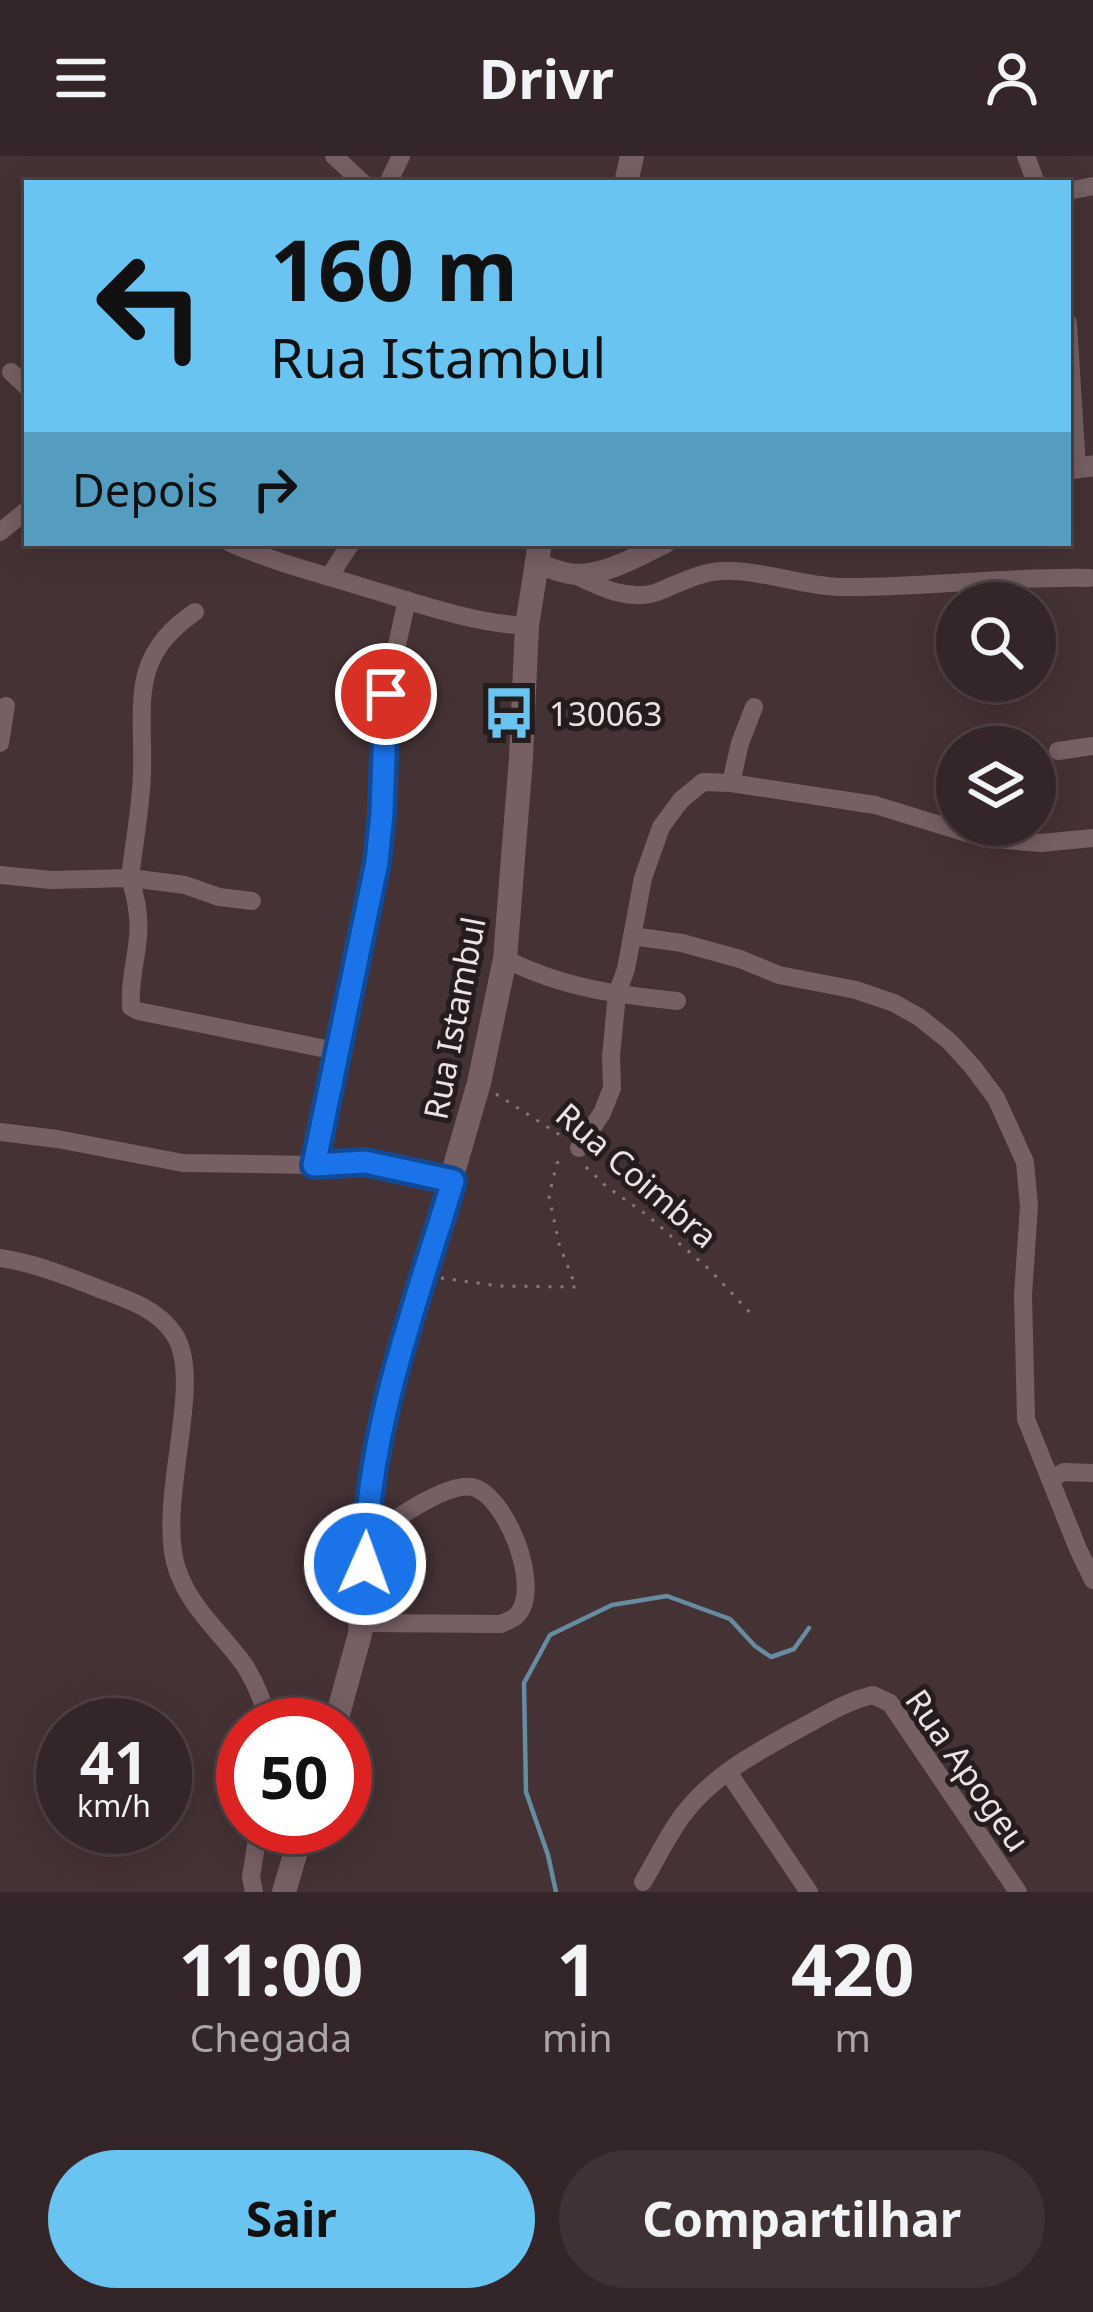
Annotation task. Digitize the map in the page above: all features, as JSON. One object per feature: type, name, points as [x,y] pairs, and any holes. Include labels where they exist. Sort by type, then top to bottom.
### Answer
[{"type":"main road","name":"Rua Istambul","points":[[365,1540],[372,1466],[479,1083],[505,959],[527,626],[537,553]]},
{"type":"main road","points":[[344,1698],[361,1623],[365,1540]]},
{"type":"main road","points":[[284,1892],[295,1854]]},
{"type":"street","points":[[334,156],[360,180]]},
{"type":"street","points":[[11,372],[24,384]]},
{"type":"street","points":[[1071,410],[1080,468]]},
{"type":"street","points":[[0,532],[24,512]]},
{"type":"street","points":[[237,546],[407,600],[527,626]]},
{"type":"street","points":[[329,577],[349,546]]},
{"type":"street","points":[[573,574],[595,572],[659,546]]},
{"type":"street","points":[[537,553],[607,590],[632,595],[655,593],[724,570],[823,586],[868,587],[1089,578]]},
{"type":"street","points":[[314,1165],[377,862],[386,694],[407,600]]},
{"type":"street","points":[[195,612],[164,637],[153,654],[142,692],[142,779],[130,878],[137,900],[138,935],[130,1006],[336,1051]]},
{"type":"street","points":[[0,743],[6,706]]},
{"type":"street","points":[[731,783],[754,707]]},
{"type":"street","points":[[1058,751],[1093,746]]},
{"type":"street","points":[[579,1148],[612,1088],[617,994],[643,878],[661,827],[681,800],[704,782],[875,806],[983,838],[1041,844],[1093,838]]},
{"type":"street","points":[[0,875],[51,880],[130,878],[252,901]]},
{"type":"street","points":[[632,936],[682,943],[779,975],[856,990],[894,1004],[919,1017],[973,1066],[995,1098],[1025,1162],[1029,1207],[1023,1294],[1026,1419],[1093,1580]]},
{"type":"street","points":[[505,959],[578,988],[677,1000]]},
{"type":"street","points":[[0,1132],[57,1138],[183,1163],[365,1162],[453,1181]]},
{"type":"street","points":[[0,1258],[135,1302],[160,1318],[176,1336],[185,1364],[171,1503],[176,1565],[188,1596],[242,1662],[261,1698]]},
{"type":"street","points":[[1050,1479],[1064,1472],[1093,1473]]},
{"type":"street","points":[[361,1623],[501,1624],[518,1616],[525,1598],[524,1564],[515,1538],[484,1492],[469,1486],[434,1496],[365,1540]]},
{"type":"street","name":"Rua Apogeu","points":[[728,1772],[752,1754],[862,1698],[873,1696],[890,1703],[1018,1892]]},
{"type":"street","points":[[643,1882],[682,1816],[728,1772],[809,1892]]},
{"type":"street","points":[[254,1892],[255,1854]]},
{"type":"path","name":"Rua Coimbra","points":[[479,1083],[579,1148],[586,1167],[711,1270],[754,1317]]},
{"type":"path","points":[[424,1276],[500,1286],[576,1287],[559,1244],[549,1196],[556,1163],[579,1148]]},
{"type":"waterway","points":[[556,1892],[526,1792],[524,1683],[550,1635],[612,1605],[667,1596],[730,1619],[771,1657],[794,1649],[809,1628]]},
{"type":"place","name":"130063","points":[[509,713]]},
{"type":"route","points":[[365,1564],[372,1466],[382,1421],[453,1181],[365,1162],[314,1165],[377,862],[386,694]]}]
